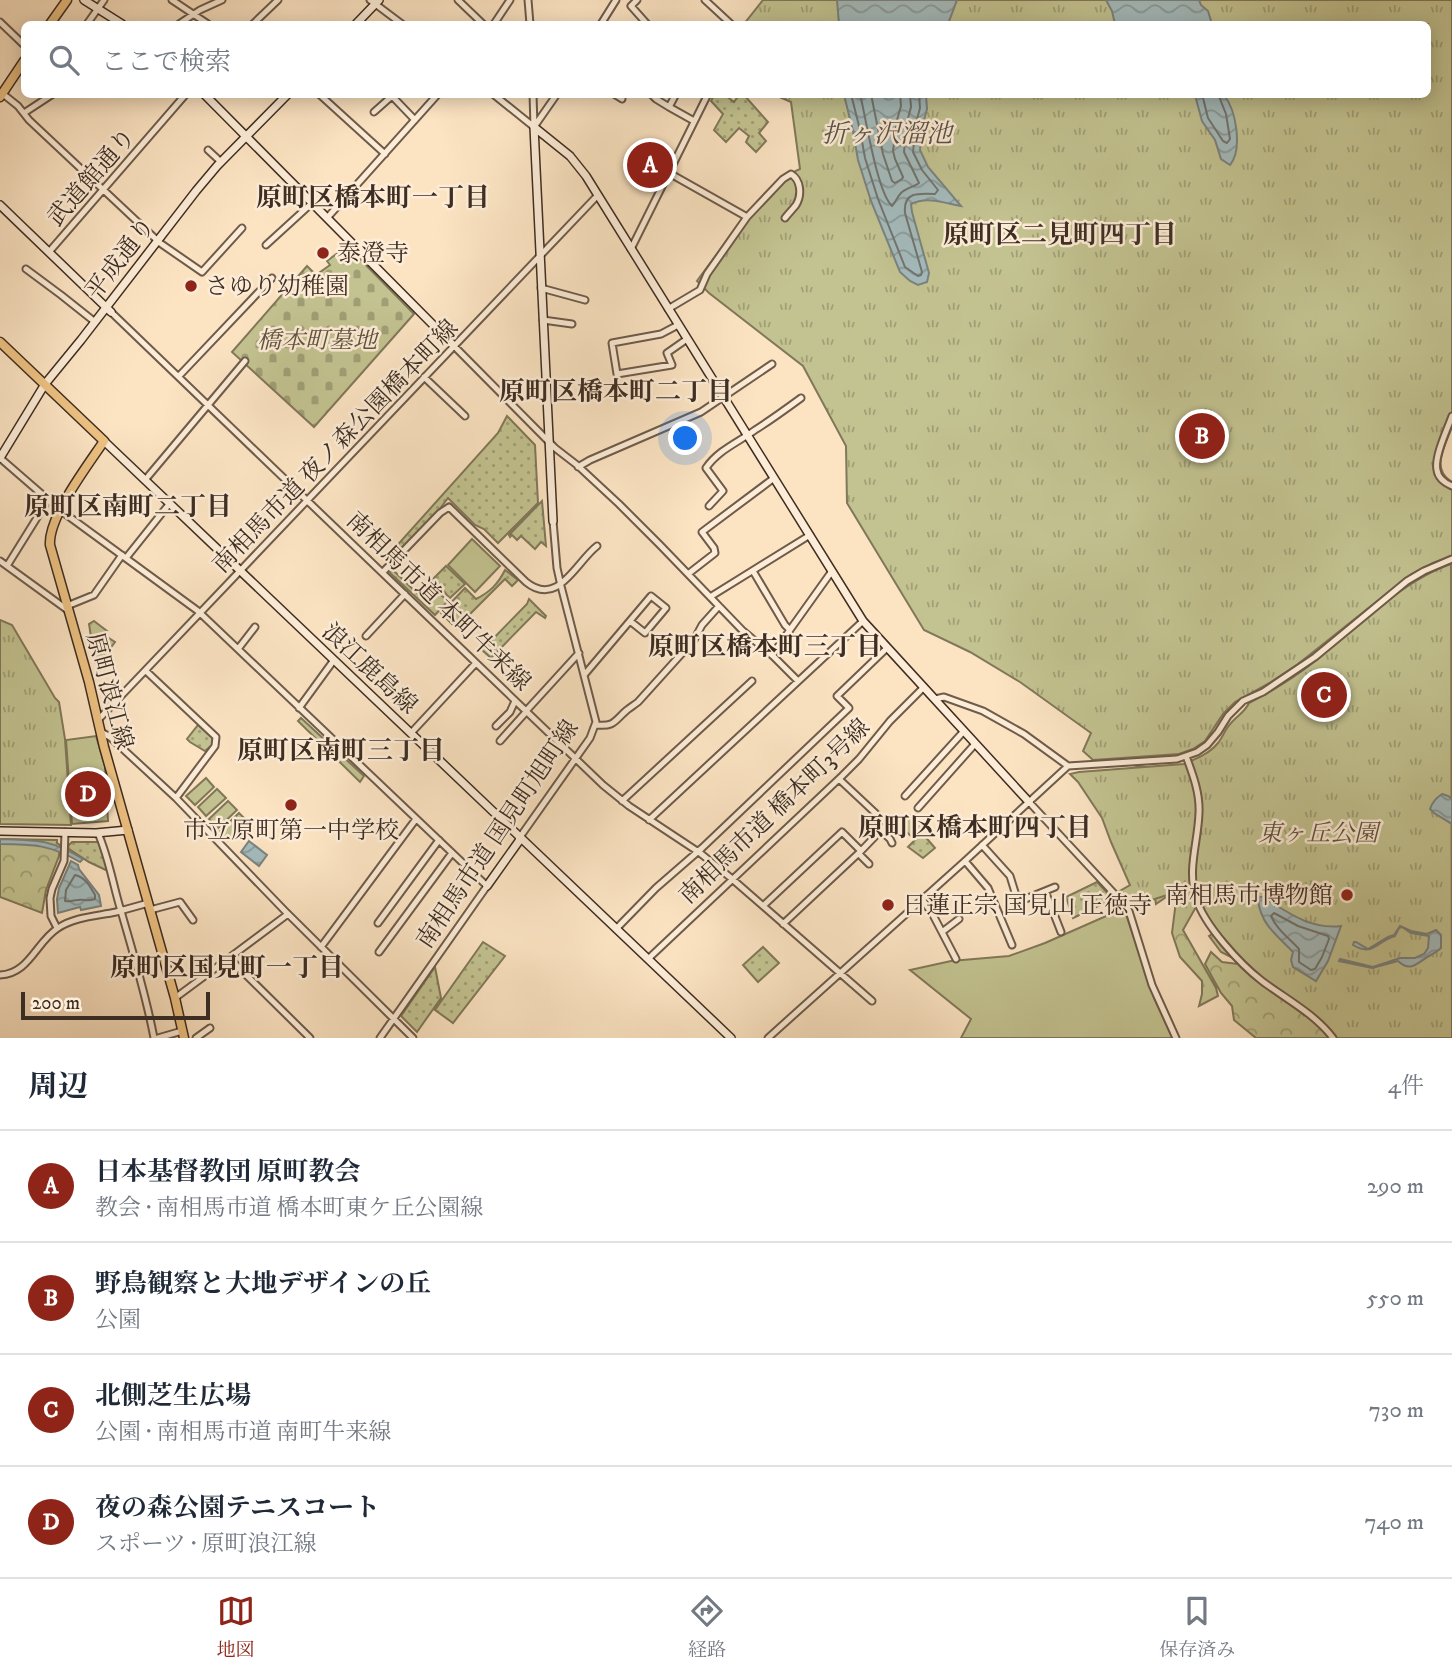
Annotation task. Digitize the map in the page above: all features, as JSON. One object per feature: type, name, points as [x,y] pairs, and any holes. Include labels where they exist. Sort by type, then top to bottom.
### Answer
[{"type":"main road","points":[[52,21],[67,0]]},
{"type":"main road","points":[[1,95],[21,65]]},
{"type":"main road","points":[[0,342],[104,441]]},
{"type":"main road","name":"原町浪江線","points":[[104,441],[60,510],[50,539],[183,1035]]},
{"type":"street","points":[[84,0],[117,21]]},
{"type":"street","points":[[89,21],[104,0]]},
{"type":"street","points":[[172,0],[204,21]]},
{"type":"street","points":[[184,21],[195,15],[208,0]]},
{"type":"street","points":[[200,10],[222,0]]},
{"type":"street","points":[[256,21],[278,0]]},
{"type":"street","points":[[458,0],[480,21]]},
{"type":"street","points":[[496,21],[510,0]]},
{"type":"street","points":[[528,0],[530,21]]},
{"type":"street","points":[[603,21],[616,0]]},
{"type":"street","points":[[636,0],[628,3],[644,21]]},
{"type":"street","points":[[705,0],[727,21]]},
{"type":"street","points":[[358,21],[375,1],[398,21]]},
{"type":"street","points":[[0,22],[21,42]]},
{"type":"street","points":[[1,95],[18,106],[47,138],[158,241],[202,272],[242,228]]},
{"type":"street","points":[[23,113],[47,98]]},
{"type":"street","name":"武道館通り","points":[[49,251],[183,98]]},
{"type":"street","points":[[208,98],[555,448],[648,533],[747,635],[798,681]]},
{"type":"street","name":"平成通り","points":[[0,458],[46,385],[95,322],[109,309],[196,191],[284,98]]},
{"type":"street","points":[[323,98],[385,154]]},
{"type":"street","points":[[374,112],[388,98]]},
{"type":"street","points":[[394,98],[415,120]]},
{"type":"street","points":[[327,219],[434,98]]},
{"type":"street","points":[[498,98],[573,159],[863,621],[1129,911],[1153,985],[1176,1038]]},
{"type":"street","name":"南相馬市道 国見町旭町線","points":[[380,1038],[519,841],[590,738],[596,725],[557,568],[548,441],[533,98]]},
{"type":"street","points":[[534,127],[553,98]]},
{"type":"street","points":[[655,98],[694,121]]},
{"type":"street","points":[[669,107],[674,98]]},
{"type":"street","points":[[631,249],[706,98]]},
{"type":"street","points":[[208,150],[221,162]]},
{"type":"street","points":[[669,173],[747,217]]},
{"type":"street","points":[[668,309],[700,290],[707,274],[747,217],[783,179],[792,174],[799,181],[798,201],[785,218]]},
{"type":"street","name":"南相馬市道 夜ノ森公園橋本町線","points":[[98,720],[598,195]]},
{"type":"street","points":[[266,246],[312,203]]},
{"type":"street","name":"南相馬市道 本町牛来線","points":[[0,205],[574,759],[622,801],[697,851],[732,879],[872,1001]]},
{"type":"street","points":[[26,269],[95,322]]},
{"type":"street","points":[[179,376],[272,278]]},
{"type":"street","points":[[541,288],[585,300]]},
{"type":"street","points":[[543,320],[572,324]]},
{"type":"street","points":[[678,325],[661,334],[612,343],[617,374],[672,365],[667,353],[687,339]]},
{"type":"street","points":[[145,480],[245,361]]},
{"type":"street","points":[[578,467],[694,416],[772,364]]},
{"type":"street","points":[[424,377],[465,415]]},
{"type":"street","points":[[709,506],[723,491],[706,468],[709,464],[723,451],[802,398]]},
{"type":"street","points":[[1452,416],[1436,468],[1439,477],[1452,485]]},
{"type":"street","name":"浪江鹿島線","points":[[104,441],[731,1038]]},
{"type":"street","points":[[0,458],[60,510],[200,613],[487,886]]},
{"type":"street","points":[[688,574],[715,553],[702,532],[774,478]]},
{"type":"street","points":[[6,566],[48,500]]},
{"type":"street","points":[[0,561],[68,609],[94,596],[170,503]]},
{"type":"street","points":[[383,572],[449,507],[535,588],[546,590],[561,586],[597,546]]},
{"type":"street","points":[[710,597],[810,536]]},
{"type":"street","points":[[768,1038],[1068,766],[1177,759],[1198,752],[1207,745],[1228,716],[1243,701],[1263,692],[1315,657],[1407,581],[1452,559]]},
{"type":"street","points":[[753,571],[790,630]]},
{"type":"street","points":[[772,656],[832,571]]},
{"type":"street","points":[[366,636],[405,593]]},
{"type":"street","points":[[585,674],[651,596],[666,608],[645,633],[630,621]]},
{"type":"street","points":[[596,725],[615,723],[638,702],[694,640],[702,625],[719,606]]},
{"type":"street","points":[[649,820],[863,621]]},
{"type":"street","points":[[238,649],[255,627]]},
{"type":"street","points":[[616,929],[656,888],[849,708],[837,696],[887,648]]},
{"type":"street","points":[[500,741],[579,653]]},
{"type":"street","points":[[299,708],[334,660]]},
{"type":"street","points":[[411,733],[476,663]]},
{"type":"street","points":[[146,671],[216,737],[215,746],[176,798]]},
{"type":"street","points":[[622,801],[752,681]]},
{"type":"street","name":"南相馬市道 橋本町3号線","points":[[648,959],[839,779],[924,687]]},
{"type":"street","points":[[935,699],[944,697],[983,711],[1024,734],[1068,766]]},
{"type":"street","points":[[496,726],[510,712],[515,701]]},
{"type":"street","points":[[100,731],[110,737],[176,798],[413,1038]]},
{"type":"street","points":[[905,796],[964,731]]},
{"type":"street","points":[[918,808],[975,744]]},
{"type":"street","points":[[1186,756],[1199,798],[1192,869],[1200,908],[1210,925],[1249,970],[1312,1018],[1333,1038]]},
{"type":"street","points":[[783,924],[860,853],[887,824],[839,779]]},
{"type":"street","points":[[321,947],[416,819]]},
{"type":"street","points":[[0,831],[98,833],[128,830]]},
{"type":"street","points":[[881,831],[892,843]]},
{"type":"street","points":[[57,928],[51,916],[50,898],[64,861],[65,832]]},
{"type":"street","points":[[763,906],[842,832],[869,864]]},
{"type":"street","points":[[98,833],[113,877],[156,1038],[183,1035]]},
{"type":"street","points":[[378,923],[439,840]]},
{"type":"street","points":[[982,845],[1010,876],[1018,902],[1055,887]]},
{"type":"street","points":[[379,952],[452,853]]},
{"type":"street","points":[[965,862],[988,888],[1012,945]]},
{"type":"street","points":[[1045,891],[1061,932]]},
{"type":"street","points":[[922,899],[956,959]]},
{"type":"street","points":[[0,975],[15,973],[57,928],[73,921],[180,902],[193,920]]},
{"type":"street","points":[[175,998],[288,914]]},
{"type":"street","points":[[942,932],[959,919]]},
{"type":"street","points":[[229,958],[310,1038]]},
{"type":"street","points":[[196,1038],[210,1028]]},
{"type":"green space","points":[[763,0],[1452,0],[1452,427],[1440,464],[1445,477],[1452,482],[1452,556],[1410,575],[1298,664],[1235,702],[1223,714],[1205,741],[1193,749],[1179,754],[1093,760],[1083,751],[1091,733],[1020,682],[970,652],[924,630],[847,503],[846,446],[803,366],[697,281],[747,213],[779,179],[800,169],[791,102],[782,98],[1431,98],[1431,21],[746,21]]},
{"type":"green space","points":[[712,98],[729,98],[734,102],[737,98],[747,98],[768,122],[759,133],[766,141],[756,152],[746,142],[749,136],[739,128],[726,142],[714,130],[723,114],[711,101]]},
{"type":"green space","name":"橋本町墓地","points":[[347,246],[414,314],[314,427],[232,352],[307,266],[316,275],[330,265],[327,261]]},
{"type":"green space","points":[[507,416],[535,445],[538,503],[498,543],[448,498],[387,563],[384,560],[498,433]]},
{"type":"green space","points":[[542,501],[546,546],[541,542],[535,549],[521,536],[517,540],[509,535]]},
{"type":"green space","points":[[472,539],[500,566],[475,592],[448,565]]},
{"type":"green space","name":"東ヶ丘公園","points":[[1451,564],[1452,1038],[1335,1038],[1237,955],[1212,924],[1198,899],[1195,886],[1130,907],[1118,892],[1130,885],[1102,818],[1070,774],[1184,764],[1202,756],[1218,743],[1229,725],[1249,703],[1306,668],[1397,594],[1433,571]]},
{"type":"green space","points":[[446,566],[465,584],[450,598],[438,585],[425,591],[423,589]]},
{"type":"green space","points":[[392,569],[421,597],[439,589],[448,601],[435,615],[390,573]]},
{"type":"green space","points":[[505,570],[518,580],[512,586],[505,579],[456,628],[441,613],[465,588],[476,599],[485,593]]},
{"type":"green space","points":[[529,599],[545,618],[536,612],[491,658],[482,650]]},
{"type":"green space","points":[[0,620],[12,625],[59,702],[65,739],[71,825],[0,824]]},
{"type":"green space","points":[[94,621],[107,631],[104,635],[115,642],[99,663],[95,663],[89,624]]},
{"type":"green space","points":[[301,718],[364,776],[360,782],[298,721]]},
{"type":"green space","points":[[198,725],[213,738],[212,745],[205,751],[187,739]]},
{"type":"green space","points":[[96,736],[105,766],[108,821],[72,824],[66,740]]},
{"type":"green space","points":[[1140,766],[1152,768],[1196,907],[1183,930],[1218,996],[1199,1006],[1202,981],[1180,957],[1172,933],[1175,891],[1156,904],[1119,772]]},
{"type":"green space","points":[[206,778],[214,787],[195,805],[186,796]]},
{"type":"green space","points":[[217,789],[226,798],[206,816],[198,807]]},
{"type":"green space","points":[[228,801],[237,810],[218,828],[209,819]]},
{"type":"green space","points":[[239,813],[248,822],[228,840],[220,831]]},
{"type":"green space","points":[[912,814],[924,816],[931,821],[913,838],[899,825]]},
{"type":"green space","points":[[922,833],[935,848],[923,858],[908,847]]},
{"type":"green space","points":[[0,839],[57,840],[60,845],[42,913],[0,897]]},
{"type":"green space","points":[[72,842],[99,842],[108,871],[69,849],[68,846]]},
{"type":"green space","points":[[1194,873],[1304,1007],[1304,1015],[1310,1013],[1332,1038],[1256,1038],[1234,1020],[1232,1006],[1221,993],[1205,964],[1211,952],[1222,962],[1247,965],[1246,971],[1258,981],[1264,980],[1248,962],[1221,952],[1209,936],[1218,930],[1201,904]]},
{"type":"green space","points":[[1097,882],[1113,899],[1073,918],[1066,897]]},
{"type":"green space","points":[[1122,909],[1154,998],[1173,1038],[961,1038],[971,1019],[910,970],[951,961],[1009,956]]},
{"type":"green space","points":[[483,942],[505,956],[453,1023],[435,1010]]},
{"type":"green space","points":[[763,947],[779,963],[758,982],[743,965]]},
{"type":"green space","points":[[435,967],[441,998],[417,1032],[401,1016]]},
{"type":"water","points":[[837,0],[957,0],[949,21],[839,21]]},
{"type":"water","points":[[1106,0],[1199,0],[1208,11],[1211,21],[1114,21]]},
{"type":"water","name":"折ヶ沢溜池","points":[[845,98],[926,98],[920,150],[928,167],[961,206],[930,200],[911,204],[929,273],[927,282],[918,285],[900,272],[871,201],[858,160]]},
{"type":"water","points":[[1196,98],[1226,98],[1235,120],[1237,140],[1230,165],[1221,159],[1215,140],[1202,121]]},
{"type":"water","points":[[1442,794],[1452,799],[1452,824],[1430,809],[1434,800]]},
{"type":"water","points":[[0,839],[43,842],[83,859],[80,862],[42,847],[0,844]]},
{"type":"water","points":[[249,841],[267,855],[259,866],[241,852]]},
{"type":"water","points":[[71,861],[78,865],[99,895],[101,906],[81,910],[80,907],[58,913],[59,888]]},
{"type":"water","points":[[1260,897],[1309,923],[1341,926],[1328,961],[1316,981],[1293,967],[1293,952],[1267,924],[1260,910]]},
{"type":"water","points":[[1400,926],[1427,934],[1436,930],[1441,935],[1441,948],[1411,966],[1398,961],[1372,968],[1339,961],[1340,959],[1373,967],[1424,954],[1428,948],[1429,936],[1411,933],[1402,927],[1395,936],[1370,949],[1365,950],[1353,945],[1356,942],[1368,949],[1394,935]]},
{"type":"place","name":"日本基督教団 原町教会","points":[[650,165]]},
{"type":"place","name":"泰澄寺","points":[[323,253]]},
{"type":"place","name":"さゆり幼稚園","points":[[191,286]]},
{"type":"place","name":"野鳥観察と大地デザインの丘","points":[[1202,436]]},
{"type":"place","name":"北側芝生広場","points":[[1324,695]]},
{"type":"place","name":"夜の森公園テニスコート","points":[[88,794]]},
{"type":"place","name":"市立原町第一中学校","points":[[291,805]]},
{"type":"place","name":"南相馬市博物館","points":[[1347,895]]},
{"type":"place","name":"日蓮正宗 国見山 正徳寺","points":[[888,905]]},
{"type":"district","name":"原町区橋本町一丁目","points":[[373,197]]},
{"type":"district","name":"原町区二見町四丁目","points":[[1060,234]]},
{"type":"district","name":"原町区橋本町二丁目","points":[[616,391]]},
{"type":"district","name":"原町区南町二丁目","points":[[128,506]]},
{"type":"district","name":"原町区橋本町三丁目","points":[[765,646]]},
{"type":"district","name":"原町区南町三丁目","points":[[341,750]]},
{"type":"district","name":"原町区橋本町四丁目","points":[[975,827]]},
{"type":"district","name":"原町区国見町一丁目","points":[[227,967]]}]
